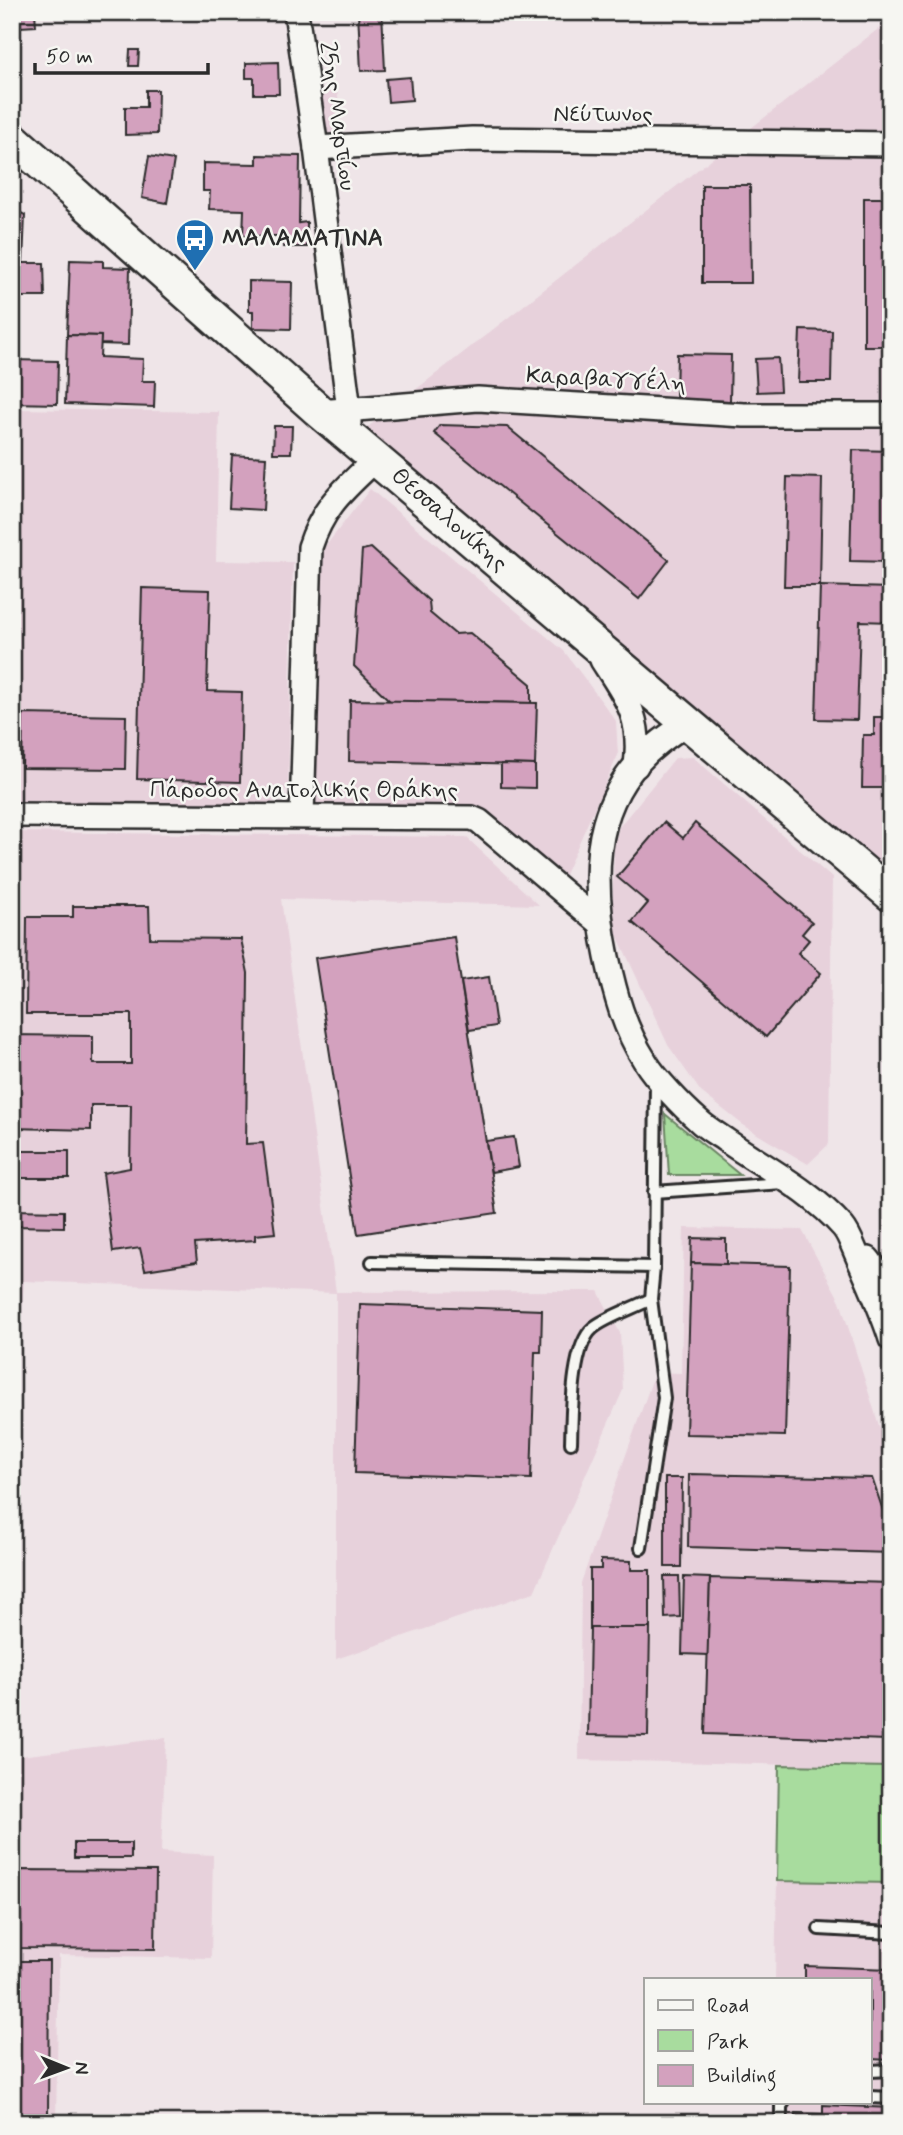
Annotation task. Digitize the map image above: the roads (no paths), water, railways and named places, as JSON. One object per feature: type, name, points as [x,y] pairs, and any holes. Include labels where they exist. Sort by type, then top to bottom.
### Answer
[{"type":"main road","name":"Θεσσαλονίκης","points":[[13,139],[339,419],[377,458],[891,895]]},
{"type":"street","name":"25ης Μαρτίου","points":[[296,12],[316,148],[339,419]]},
{"type":"street","name":"Νεύτωνος","points":[[316,148],[472,139],[891,144]]},
{"type":"street","name":"Καραβαγγέλη","points":[[339,419],[478,399],[744,415],[891,415]]},
{"type":"street","points":[[302,816],[310,547],[318,523],[331,503],[377,458]]},
{"type":"street","points":[[591,642],[618,685],[638,727],[636,766]]},
{"type":"street","points":[[689,723],[655,745],[618,790],[606,816],[599,846],[597,887],[600,922],[615,993],[625,1025],[646,1063],[698,1121],[812,1197],[845,1229],[891,1288]]},
{"type":"street","name":"Πάροδος Ανατολικής Θράκης","points":[[12,815],[472,818],[480,821],[600,922]]},
{"type":"street","points":[[845,1229],[891,1339]]},
{"type":"lane","points":[[641,1549],[664,1398],[651,1299],[654,1267],[656,1075]]},
{"type":"lane","points":[[654,1192],[789,1183]]},
{"type":"lane","points":[[373,1262],[654,1267]]},
{"type":"lane","points":[[571,1443],[572,1387],[580,1354],[590,1331],[651,1299]]},
{"type":"lane","points":[[819,1929],[891,1933]]},
{"type":"lane","points":[[872,2071],[891,2070]]},
{"type":"lane","points":[[872,2097],[891,2098]]},
{"type":"lane","points":[[781,2123],[782,2104]]},
{"type":"place","name":"ΜΑΛΑΜΑΤΙΝΑ","points":[[195,272]]}]
